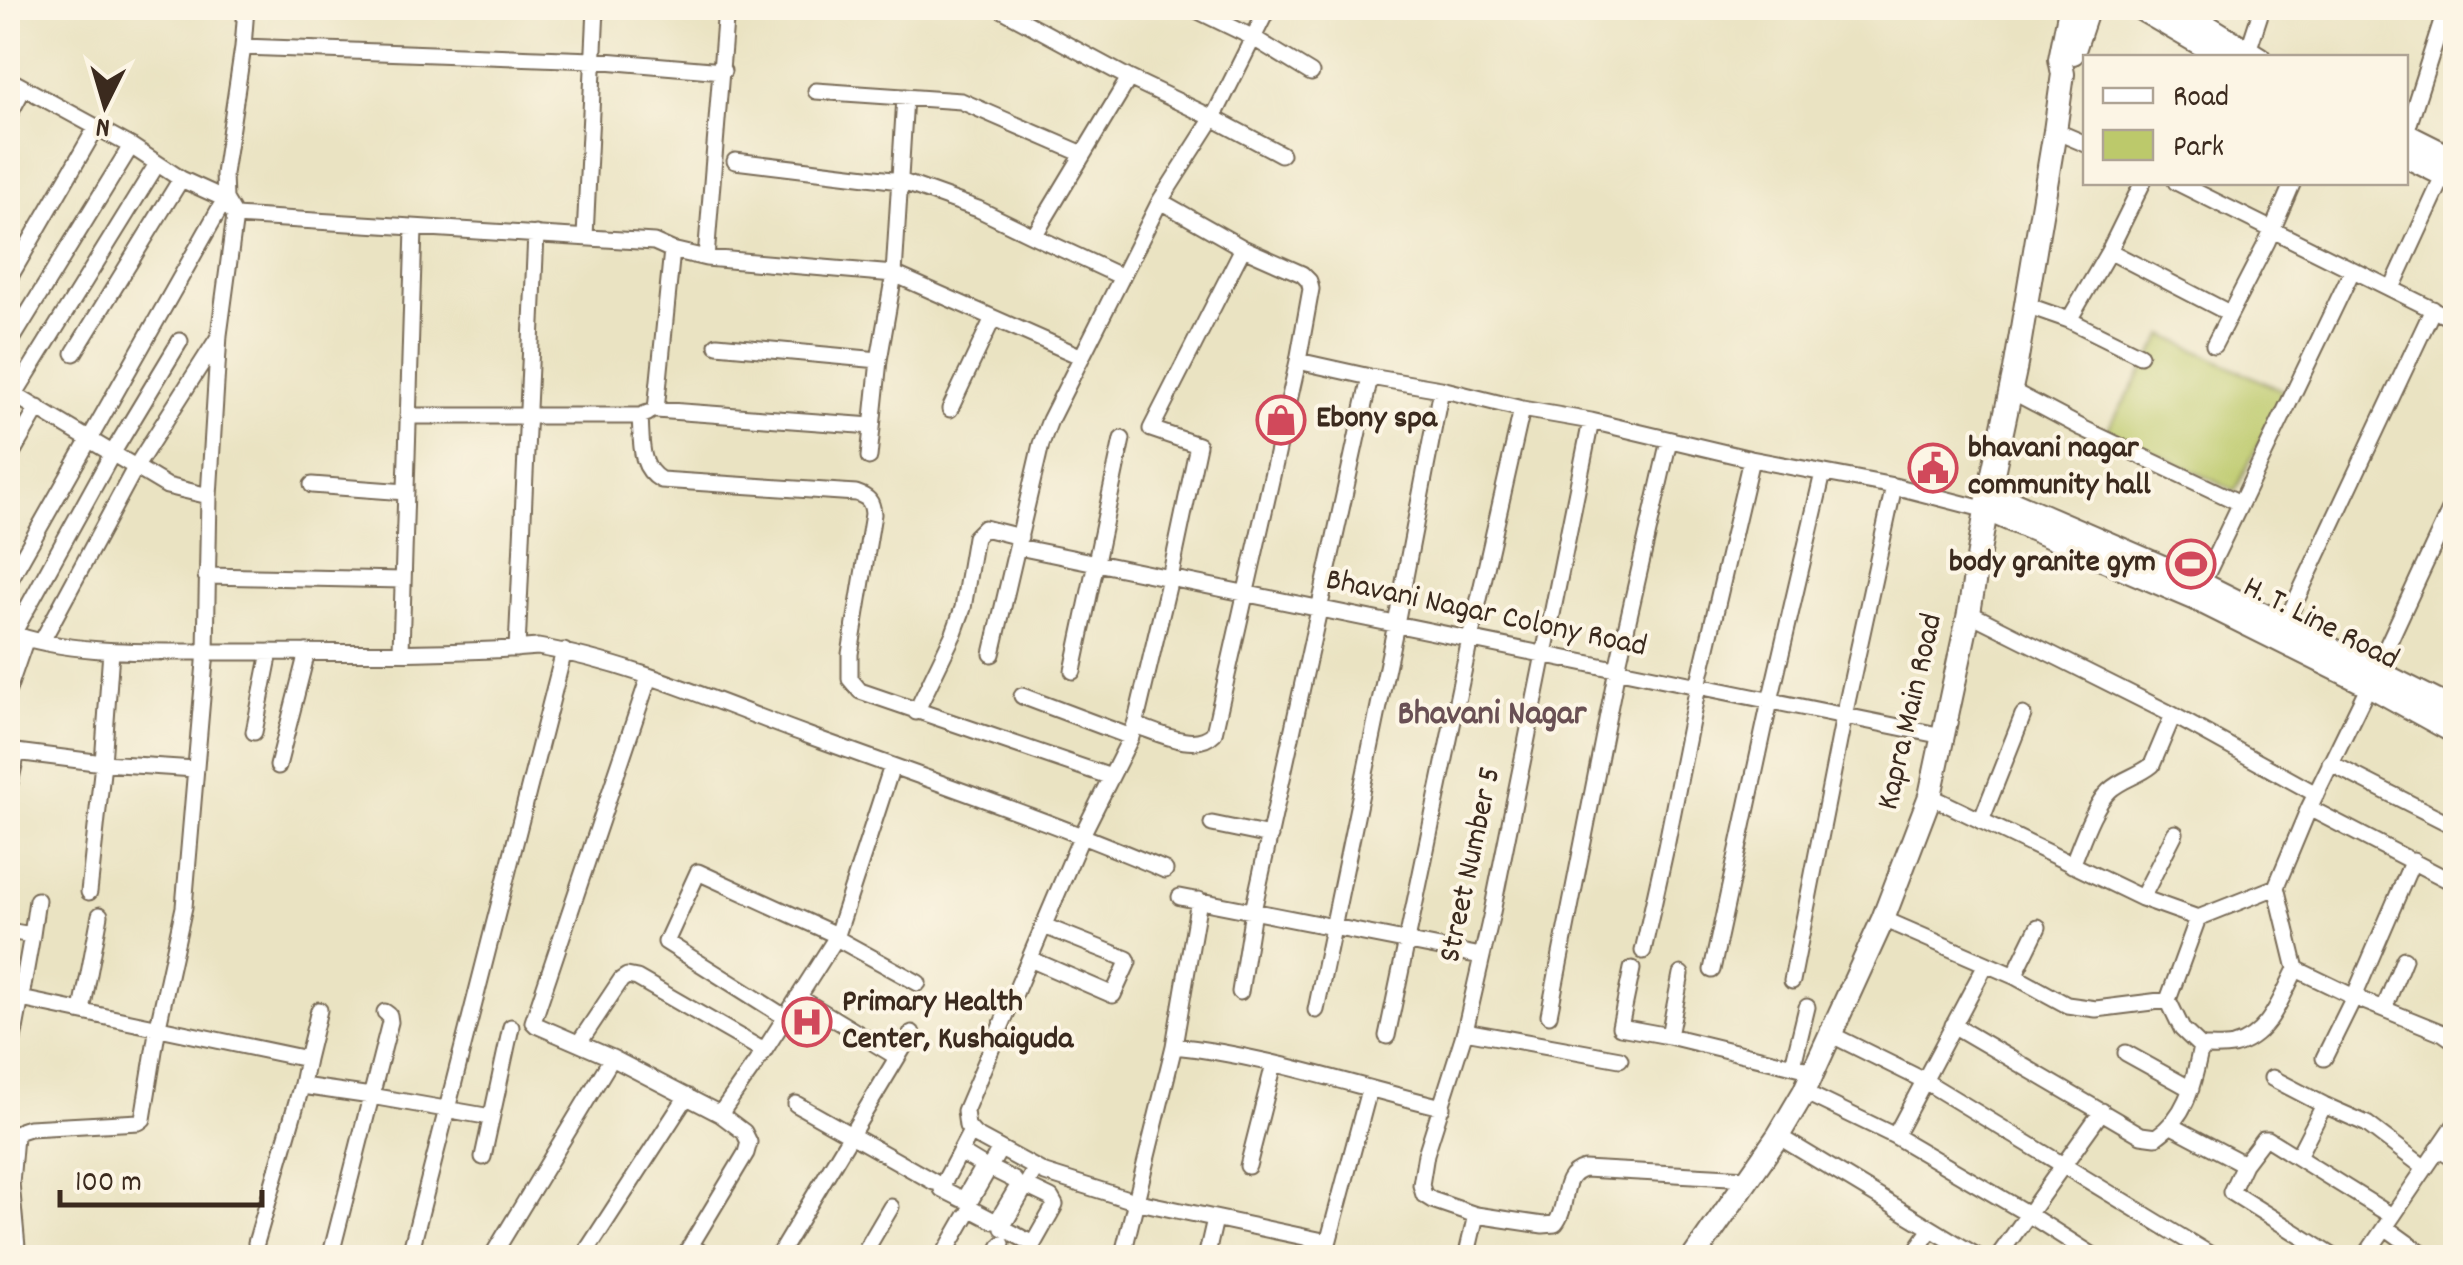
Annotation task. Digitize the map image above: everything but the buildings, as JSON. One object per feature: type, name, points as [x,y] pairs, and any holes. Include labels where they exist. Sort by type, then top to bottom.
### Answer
[{"type":"street","points":[[18,1258],[11,1231],[15,1136],[29,1128],[141,1122],[184,907],[206,651],[209,496],[220,336],[234,216],[225,199],[224,174],[246,8]]},
{"type":"street","points":[[584,236],[596,8]]},
{"type":"street","points":[[706,258],[726,8]]},
{"type":"street","points":[[1002,8],[1129,78],[1281,154]]},
{"type":"street","points":[[1192,8],[1252,37],[1312,73]]},
{"type":"street","points":[[992,654],[1050,420],[1160,201],[1213,118],[1268,8]]},
{"type":"street","name":"Kapra Main Road","points":[[1693,1258],[1778,1136],[1883,919],[1930,796],[1969,613],[1981,502],[2010,390],[2026,305],[2055,131],[2063,74],[2060,59],[2070,8]]},
{"type":"street","name":"Kapra Main Road","points":[[2063,74],[2088,8]]},
{"type":"street","points":[[2139,8],[2244,55]]},
{"type":"street","points":[[2178,8],[2244,55]]},
{"type":"street","points":[[2244,55],[2262,8]]},
{"type":"street","points":[[2408,128],[2446,8]]},
{"type":"street","points":[[243,48],[593,60],[723,70]]},
{"type":"street","points":[[1034,236],[1129,78]]},
{"type":"street","points":[[8,79],[131,146],[181,179],[225,199]]},
{"type":"street","points":[[8,116],[24,89]]},
{"type":"street","points":[[816,91],[961,101],[1083,154]]},
{"type":"street","points":[[869,456],[894,274],[905,97]]},
{"type":"street","points":[[8,280],[96,128]]},
{"type":"street","points":[[2055,131],[2083,143]]},
{"type":"street","points":[[2408,136],[2452,172]]},
{"type":"street","points":[[8,346],[131,146]]},
{"type":"street","points":[[2408,157],[2452,172]]},
{"type":"street","points":[[735,160],[900,181],[978,209],[1122,277]]},
{"type":"street","points":[[158,164],[10,397],[38,408],[167,486],[209,496]]},
{"type":"street","points":[[2392,288],[2452,172]]},
{"type":"street","points":[[74,353],[181,179]]},
{"type":"street","points":[[2069,320],[2142,185]]},
{"type":"street","points":[[2182,185],[2456,321]]},
{"type":"street","points":[[2214,345],[2291,185]]},
{"type":"street","points":[[8,583],[225,199]]},
{"type":"street","points":[[1022,696],[1133,731],[1198,742],[1214,733],[1298,362],[1310,289],[1302,274],[1243,248],[1160,201]]},
{"type":"street","points":[[234,216],[654,242],[706,258],[894,274],[1082,357]]},
{"type":"street","points":[[401,651],[414,229]]},
{"type":"street","points":[[516,648],[536,234]]},
{"type":"street","points":[[1243,248],[1151,429],[1198,446],[1133,731],[1082,835],[965,1111],[967,1126],[1045,1173],[1134,1201],[1326,1250],[1369,1090]]},
{"type":"street","points":[[672,250],[648,413],[644,462],[649,473],[661,480],[856,493],[867,497],[873,514],[850,654],[850,678],[860,691],[1111,777]]},
{"type":"street","points":[[2109,250],[2230,313]]},
{"type":"street","points":[[2202,584],[2352,271]]},
{"type":"street","points":[[2026,305],[2069,320],[2140,355]]},
{"type":"street","points":[[2284,624],[2433,310]]},
{"type":"street","points":[[950,408],[993,318]]},
{"type":"street","points":[[22,636],[220,336]]},
{"type":"street","points":[[8,690],[22,636],[112,454],[180,341]]},
{"type":"street","points":[[717,345],[880,360]]},
{"type":"street","points":[[1298,362],[1441,389],[1823,473],[1981,502]]},
{"type":"street","points":[[1240,992],[1253,911],[1370,377]]},
{"type":"street","points":[[1316,1010],[1441,389]]},
{"type":"street","points":[[2010,390],[2240,503]]},
{"type":"street","points":[[8,460],[38,408]]},
{"type":"street","points":[[1387,1036],[1522,409]]},
{"type":"street","points":[[408,416],[529,418],[648,413],[872,426]]},
{"type":"street","name":"Street Number 5","points":[[1591,421],[1491,917],[1465,1031],[1426,1154],[1421,1184],[1424,1195],[1432,1200],[1476,1215],[1543,1225],[1555,1224],[1561,1216],[1568,1179],[1584,1169],[1748,1178]]},
{"type":"street","points":[[1072,671],[1122,439]]},
{"type":"street","points":[[1549,1016],[1617,669],[1669,440]]},
{"type":"street","points":[[1642,951],[1750,458]]},
{"type":"street","points":[[1712,970],[1823,473]]},
{"type":"street","points":[[312,486],[406,492]]},
{"type":"street","points":[[1792,981],[1894,486]]},
{"type":"street","points":[[2198,918],[2168,1000],[2182,1029],[2201,1047],[2230,1046],[2250,1039],[2270,1022],[2296,969],[2276,887],[2312,800],[2456,497]]},
{"type":"street","name":"H. T. Line Road","points":[[1981,502],[2372,677]]},
{"type":"street","name":"H. T. Line Road","points":[[1981,502],[2202,584],[2284,624],[2454,723]]},
{"type":"street","name":"Bhavani Nagar Colony Road","points":[[916,712],[954,633],[963,608],[976,537],[984,528],[1019,542],[1094,562],[1943,736]]},
{"type":"street","points":[[206,576],[403,580]]},
{"type":"street","points":[[1969,613],[2173,715],[2456,884]]},
{"type":"street","points":[[22,636],[111,651],[538,647],[564,651],[650,677],[1082,835],[1165,870]]},
{"type":"street","points":[[89,892],[111,651]]},
{"type":"street","points":[[410,1258],[564,651]]},
{"type":"street","points":[[254,732],[270,652]]},
{"type":"street","points":[[278,766],[307,652]]},
{"type":"street","points":[[650,677],[533,1022],[687,1096],[744,1132],[749,1142],[746,1154],[687,1252],[709,1258]]},
{"type":"street","points":[[1981,821],[2023,715]]},
{"type":"street","points":[[2072,865],[2101,800],[2115,786],[2152,765],[2173,715]]},
{"type":"street","points":[[8,792],[12,751],[103,763],[196,769]]},
{"type":"street","points":[[2330,763],[2456,827]]},
{"type":"street","points":[[720,1114],[836,936],[892,766]]},
{"type":"street","points":[[1930,796],[2142,898],[2198,918],[2276,887]]},
{"type":"street","points":[[1212,824],[1270,836]]},
{"type":"street","points":[[2142,898],[2175,833]]},
{"type":"street","points":[[2324,1058],[2413,860]]},
{"type":"street","points":[[786,1018],[666,942],[698,872],[836,936],[918,983]]},
{"type":"street","points":[[1180,897],[1481,956]]},
{"type":"street","points":[[9,1061],[37,900]]},
{"type":"street","points":[[1122,1258],[1174,1046],[1199,900]]},
{"type":"street","points":[[82,1011],[100,915]]},
{"type":"street","points":[[1883,919],[2081,1008],[2168,1000]]},
{"type":"street","points":[[1030,959],[1112,995],[1128,962],[1044,926]]},
{"type":"street","points":[[2014,976],[2038,928]]},
{"type":"street","points":[[8,931],[32,935]]},
{"type":"street","points":[[2384,1008],[2404,959]]},
{"type":"street","points":[[1896,1136],[1986,964]]},
{"type":"street","points":[[1632,969],[1620,1028],[1669,1036],[1804,1076],[2097,1258]]},
{"type":"street","points":[[2296,969],[2456,1042]]},
{"type":"street","points":[[1669,1036],[1681,974]]},
{"type":"street","points":[[579,1042],[621,980],[628,976],[764,1051]]},
{"type":"street","points":[[22,997],[308,1059]]},
{"type":"street","points":[[798,997],[897,1058]]},
{"type":"street","points":[[1804,1076],[1806,1007]]},
{"type":"street","points":[[256,1243],[302,1084],[318,1010]]},
{"type":"street","points":[[330,1258],[390,1022],[385,1012]]},
{"type":"street","points":[[1953,1024],[2141,1135],[2156,1137],[2172,1126],[2191,1089],[2201,1047]]},
{"type":"street","points":[[483,1157],[511,1027]]},
{"type":"street","points":[[1465,1031],[1620,1059]]},
{"type":"street","points":[[776,1258],[912,1033]]},
{"type":"street","points":[[1830,1034],[1924,1080],[2216,1258]]},
{"type":"street","points":[[1174,1046],[1274,1064],[1442,1106]]},
{"type":"street","points":[[2126,1053],[2191,1089]]},
{"type":"street","points":[[492,1258],[612,1058]]},
{"type":"street","points":[[1248,1166],[1274,1064]]},
{"type":"street","points":[[2272,1078],[2367,1124],[2425,1168]]},
{"type":"street","points":[[302,1084],[490,1118]]},
{"type":"street","points":[[582,1258],[687,1096]]},
{"type":"street","points":[[796,1104],[934,1182]]},
{"type":"street","points":[[2298,1156],[2324,1105]]},
{"type":"street","points":[[1997,1258],[2102,1110]]},
{"type":"street","points":[[2364,1258],[2456,1123]]},
{"type":"street","points":[[2172,1126],[2244,1164]]},
{"type":"street","points":[[960,1152],[972,1131]]},
{"type":"street","points":[[1778,1136],[1980,1258]]},
{"type":"street","points":[[2336,1258],[2231,1192],[2244,1164],[2263,1139],[2268,1138],[2298,1156],[2388,1222],[2428,1258]]},
{"type":"street","points":[[990,1168],[1000,1149]]},
{"type":"street","points":[[2438,1149],[2456,1160]]},
{"type":"street","points":[[1026,1186],[1036,1168]]},
{"type":"street","points":[[861,1258],[891,1207]]},
{"type":"street","points":[[1466,1258],[1476,1215]]},
{"type":"street","points":[[942,1258],[966,1216]]},
{"type":"street","points":[[1206,1258],[1215,1219]]},
{"type":"street","points":[[1911,1258],[1930,1229]]},
{"type":"green space","points":[[2164,335],[2285,392],[2235,491],[2107,430]]},
{"type":"place","name":"Ebony spa","points":[[1281,420]]},
{"type":"place","name":"bhavani nagar community hall","points":[[1933,468]]},
{"type":"place","name":"body granite gym","points":[[2191,564]]},
{"type":"place","name":"Primary Health Center, Kushaiguda","points":[[807,1022]]},
{"type":"district","name":"Bhavani Nagar","points":[[1492,716]]}]
